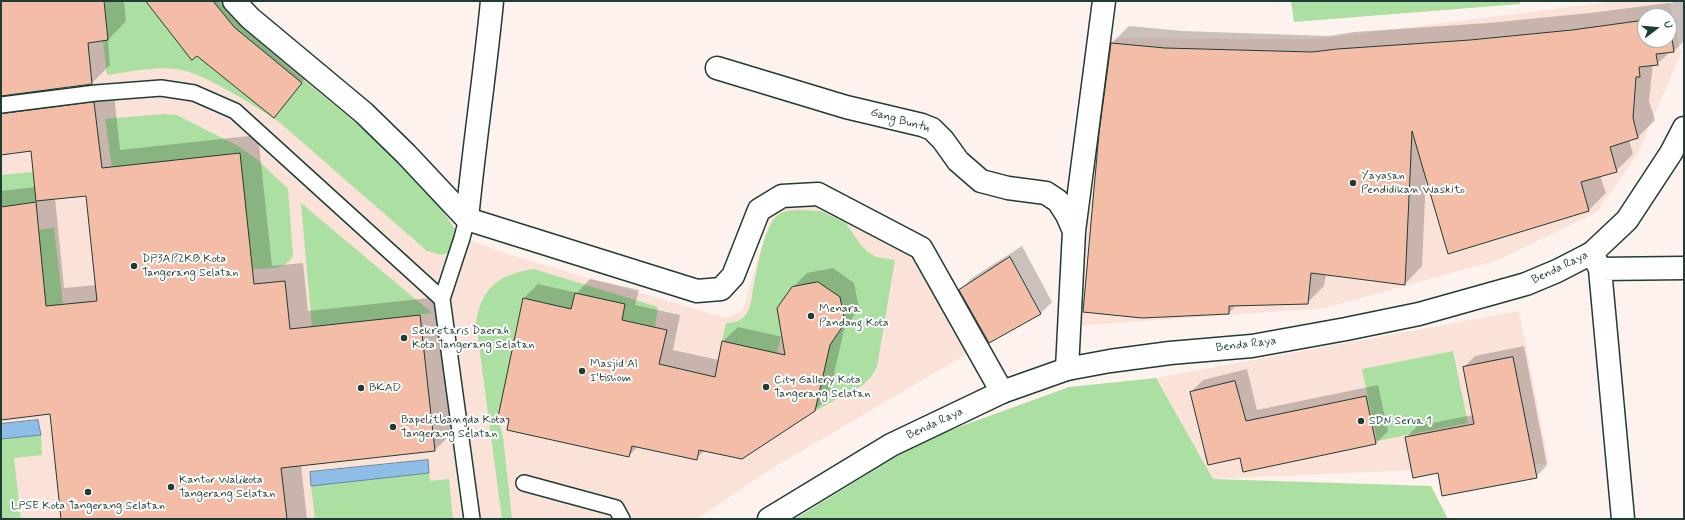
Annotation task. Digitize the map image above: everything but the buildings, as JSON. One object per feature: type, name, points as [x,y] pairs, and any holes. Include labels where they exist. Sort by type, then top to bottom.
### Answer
[{"type":"street","points":[[234,1],[250,18],[364,113],[406,154],[467,220],[697,291],[721,289],[733,276],[759,210],[782,196],[818,194],[921,248],[1002,392]]},
{"type":"street","points":[[467,220],[475,137],[487,52],[492,1]]},
{"type":"street","points":[[1067,369],[1074,231],[1104,1]]},
{"type":"street","name":"Gang Buntu","points":[[717,68],[846,107],[922,125],[932,129],[943,140],[958,161],[981,181],[1008,188],[1046,193],[1058,201],[1074,231]]},
{"type":"street","name":"Benda Raya","points":[[769,519],[891,445],[1002,392],[1067,369],[1110,361],[1163,354],[1252,346],[1419,314],[1526,284],[1557,271],[1596,261],[1627,220],[1671,153],[1684,130]]},
{"type":"street","points":[[1623,519],[1596,261],[1684,268]]},
{"type":"lane","points":[[1,105],[96,93],[161,88],[194,93],[235,111],[442,299]]},
{"type":"lane","points":[[467,220],[442,299],[472,519]]},
{"type":"lane","points":[[524,482],[616,508],[622,519]]},
{"type":"shaded area","points":[[1,1],[221,1],[234,17],[288,65],[393,150],[427,184],[462,238],[520,258],[726,318],[743,310],[770,218],[789,206],[826,206],[919,261],[972,351],[776,466],[697,519],[1,519]]},
{"type":"shaded area","name":"Yayasan Pendidikan Waskito","points":[[1618,1],[1669,1],[1671,8],[1637,8],[1637,48],[1677,48],[1677,36],[1681,53],[1638,153],[1597,212],[1498,260],[1325,308],[1075,326],[1103,38],[1316,39]]},
{"type":"shaded area","name":"SDN Serua 1","points":[[1519,311],[1549,464],[1213,479],[1156,378]]},
{"type":"green space","points":[[104,1],[218,1],[232,18],[288,67],[391,152],[427,187],[456,231],[457,236],[452,251],[442,255],[427,251],[278,121],[215,83],[188,72],[169,68],[107,75],[103,41],[108,40]]},
{"type":"green space","points":[[1291,1],[1520,1],[1520,4],[1294,22]]},
{"type":"green space","points":[[164,114],[177,115],[238,146],[257,159],[288,189],[293,256],[289,261],[275,268],[252,269],[240,153],[112,167],[105,119]]},
{"type":"green space","points":[[33,172],[36,202],[1,207],[1,175]]},
{"type":"green space","points":[[301,203],[432,313],[312,327]]},
{"type":"green space","points":[[785,211],[821,211],[846,223],[860,244],[876,257],[895,260],[877,367],[871,377],[863,385],[815,411],[829,345],[845,323],[840,297],[818,282],[792,287],[777,308],[781,335],[777,353],[722,341],[726,323],[740,320],[745,316],[748,310],[762,247],[770,226],[775,218]]},
{"type":"green space","points":[[54,228],[63,304],[46,306],[1,234]]},
{"type":"green space","points":[[534,269],[658,307],[655,327],[622,320],[625,304],[575,293],[571,309],[523,298],[498,417],[503,436],[512,519],[502,519],[476,323],[482,300],[494,285],[511,275]]},
{"type":"green space","points":[[1453,351],[1468,423],[1377,441],[1362,369]]},
{"type":"green space","points":[[1156,378],[1213,479],[1431,486],[1448,519],[795,519],[923,440],[1069,387]]},
{"type":"green space","points":[[41,435],[42,455],[14,458],[21,519],[1,519],[1,439]]},
{"type":"green space","points":[[429,473],[430,481],[449,479],[453,519],[315,519],[311,486]]},
{"type":"water","points":[[38,420],[41,435],[1,439],[1,424]]},
{"type":"water","points":[[428,460],[429,473],[311,486],[310,472]]},
{"type":"place","name":"Yayasan Pendidikan Waskito","points":[[1353,183]]},
{"type":"place","name":"DP3AP2KB Kota Tangerang Selatan","points":[[134,266]]},
{"type":"place","name":"Menara Pandang Kota","points":[[811,316]]},
{"type":"place","name":"Sekretaris Daerah Kota Tangerang Selatan","points":[[404,338]]},
{"type":"place","name":"Masjid Al I'tishom","points":[[582,371]]},
{"type":"place","name":"City Gallery Kota Tangerang Selatan","points":[[766,387]]},
{"type":"place","name":"BKAD","points":[[361,388]]},
{"type":"place","name":"SDN Serua 1","points":[[1361,421]]},
{"type":"place","name":"Bapelitbangda Kota Tangerang Selatan","points":[[393,427]]},
{"type":"place","name":"Kantor Walikota Tangerang Selatan","points":[[171,487]]},
{"type":"place","name":"LPSE Kota Tangerang Selatan","points":[[88,492]]}]
